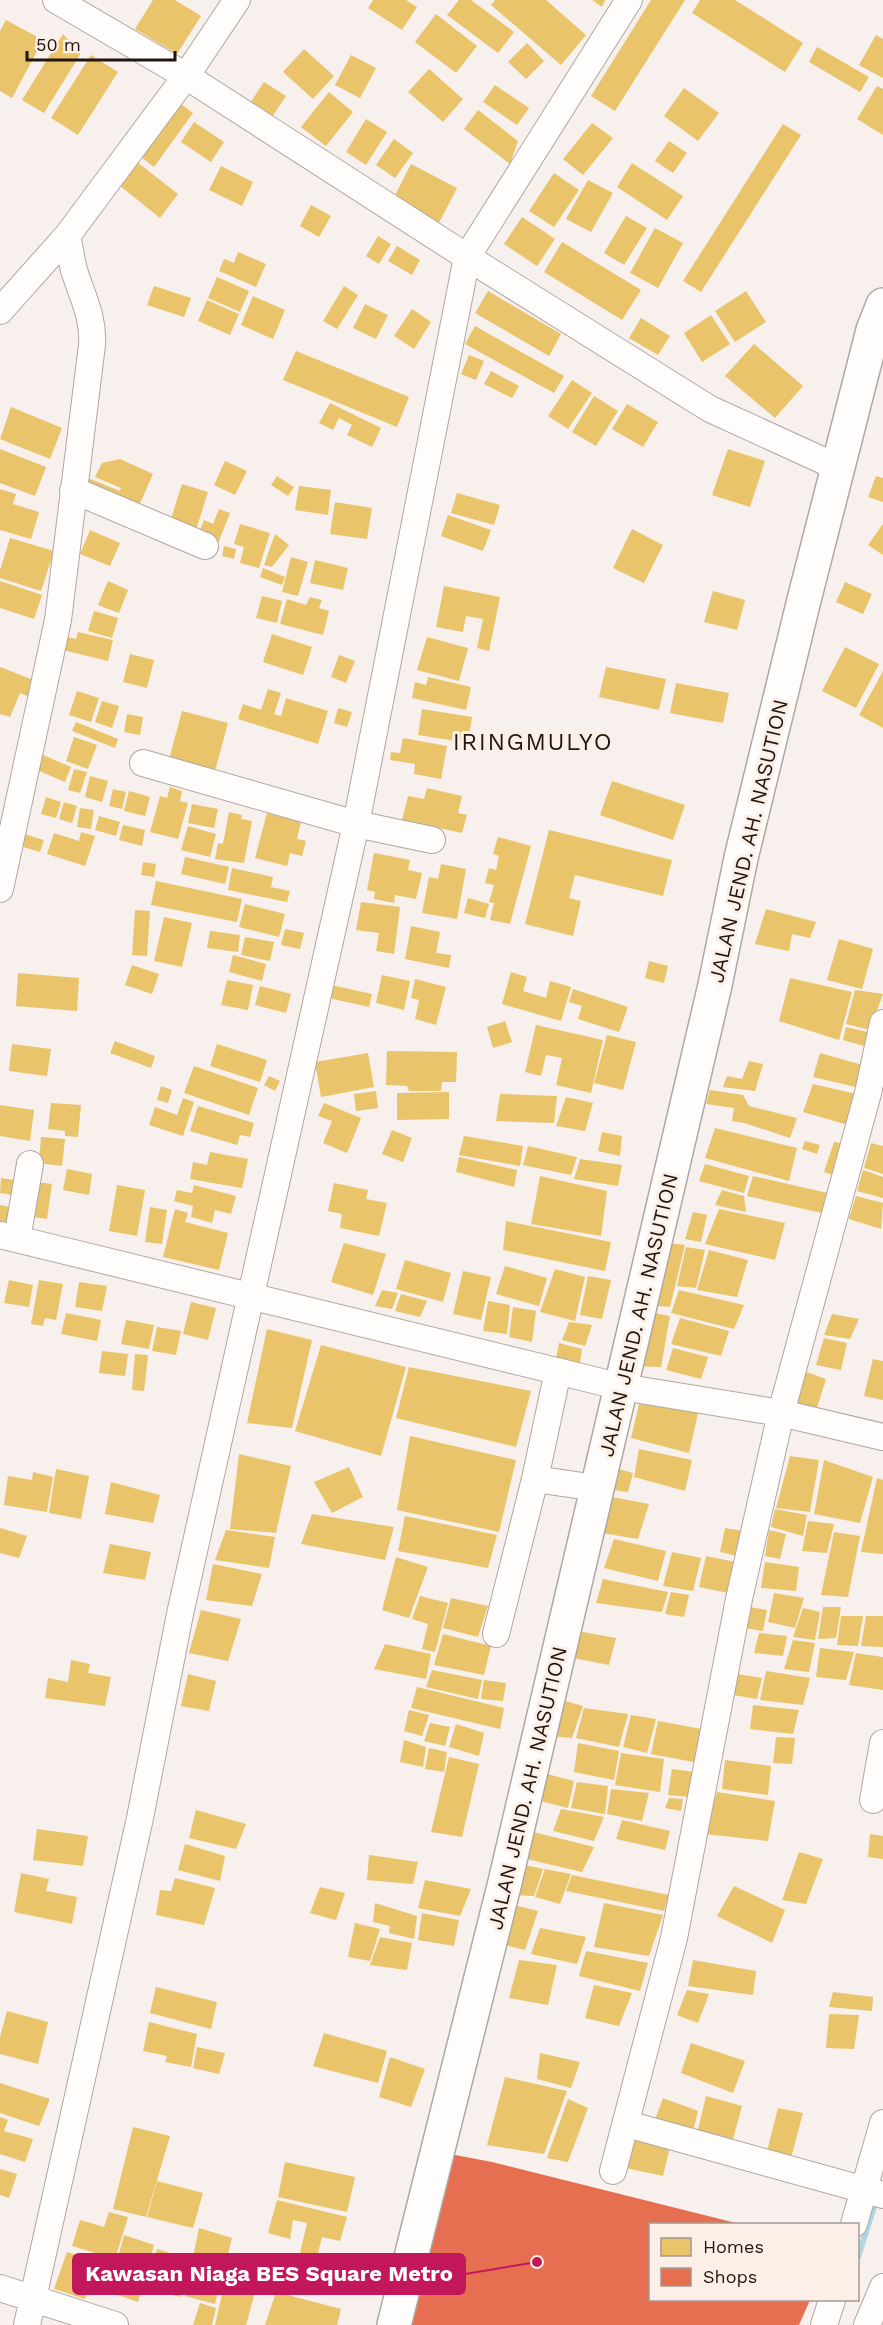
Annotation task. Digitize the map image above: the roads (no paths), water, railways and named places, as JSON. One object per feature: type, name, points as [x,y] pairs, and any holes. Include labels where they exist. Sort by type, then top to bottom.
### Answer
[{"type":"highway","name":"JALAN JEND. AH. NASUTION","points":[[394,2325],[505,1882],[715,986],[741,858],[837,467],[873,330],[883,305]]},
{"type":"street","points":[[56,0],[186,76],[467,257],[710,409],[837,467]]},
{"type":"street","points":[[0,310],[67,236],[186,76],[237,0]]},
{"type":"street","points":[[27,2325],[140,1818],[180,1614],[356,824],[467,257],[628,0]]},
{"type":"street","points":[[0,889],[58,620],[93,329],[87,303],[74,270],[67,236]]},
{"type":"street","points":[[73,490],[205,546]]},
{"type":"street","points":[[143,763],[356,824],[432,840]]},
{"type":"street","points":[[614,2171],[674,1938],[739,1599],[781,1413],[868,1093],[883,1023]]},
{"type":"street","points":[[30,1164],[8,1237],[622,1387],[781,1413],[883,1437]]},
{"type":"street","points":[[496,1634],[535,1479],[558,1371]]},
{"type":"street","points":[[535,1479],[596,1488]]},
{"type":"street","points":[[873,1800],[883,1743]]},
{"type":"street","points":[[855,2223],[873,2192],[883,2123]]},
{"type":"street","points":[[627,2124],[873,2192]]},
{"type":"street","points":[[867,2325],[883,2287]]},
{"type":"street","points":[[0,2288],[114,2325]]},
{"type":"street","points":[[824,2325],[832,2301]]},
{"type":"waterway","points":[[859,2254],[876,2200]]},
{"type":"place","name":"Kawasan Niaga BES Square Metro","points":[[537,2262]]},
{"type":"district","name":"IRINGMULYO","points":[[533,742]]}]
